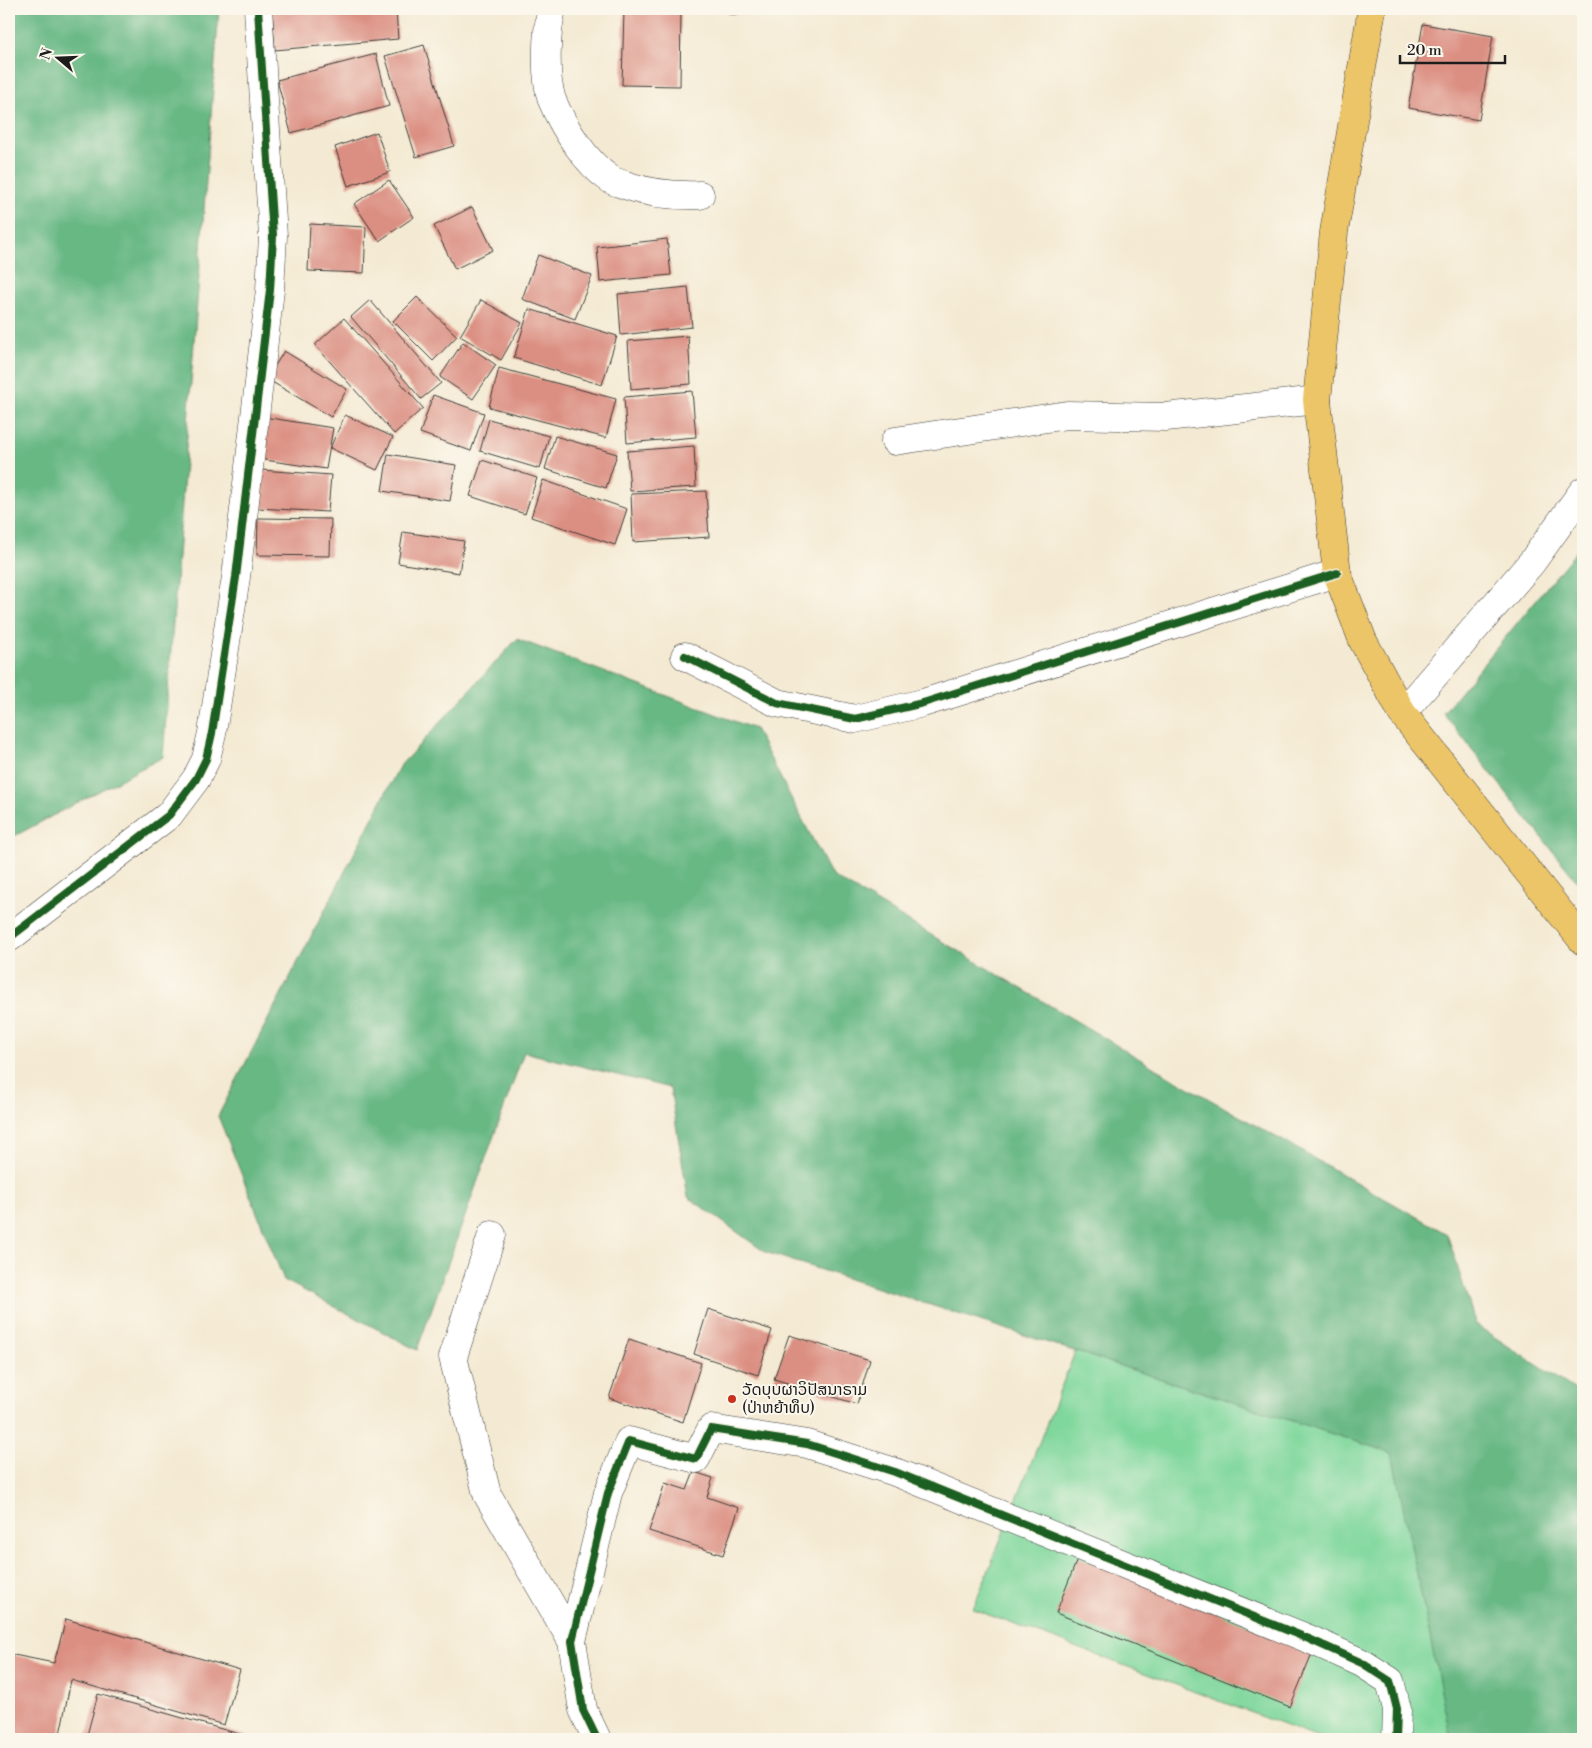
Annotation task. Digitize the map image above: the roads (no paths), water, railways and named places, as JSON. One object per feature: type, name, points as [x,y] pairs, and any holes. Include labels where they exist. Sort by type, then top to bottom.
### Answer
[{"type":"main road","points":[[1372,9],[1334,232],[1317,400],[1337,573],[1363,641],[1402,713],[1583,941]]},
{"type":"street","points":[[9,938],[169,815],[196,779],[206,759],[212,733],[236,577],[270,290],[273,236],[258,9]]},
{"type":"street","points":[[552,9],[548,22],[547,67],[552,99],[566,128],[585,157],[611,180],[643,192],[670,196],[700,195]]},
{"type":"street","points":[[895,441],[1067,415],[1166,417],[1317,400]]},
{"type":"street","points":[[1402,713],[1532,562],[1583,491]]},
{"type":"street","points":[[685,656],[777,703],[855,719],[923,703],[1337,573]]},
{"type":"street","points":[[492,1236],[453,1357],[487,1494],[572,1641],[584,1710],[597,1739]]},
{"type":"street","points":[[572,1641],[608,1493],[629,1441],[696,1459],[711,1429],[807,1444],[895,1472],[1309,1639],[1362,1663],[1390,1681],[1397,1709],[1396,1739]]},
{"type":"place","name":"ວັດບຸບຜາວິປັສນາຣາມ (ປ່າຫຍ້າທຶບ)","points":[[732,1399]]}]
